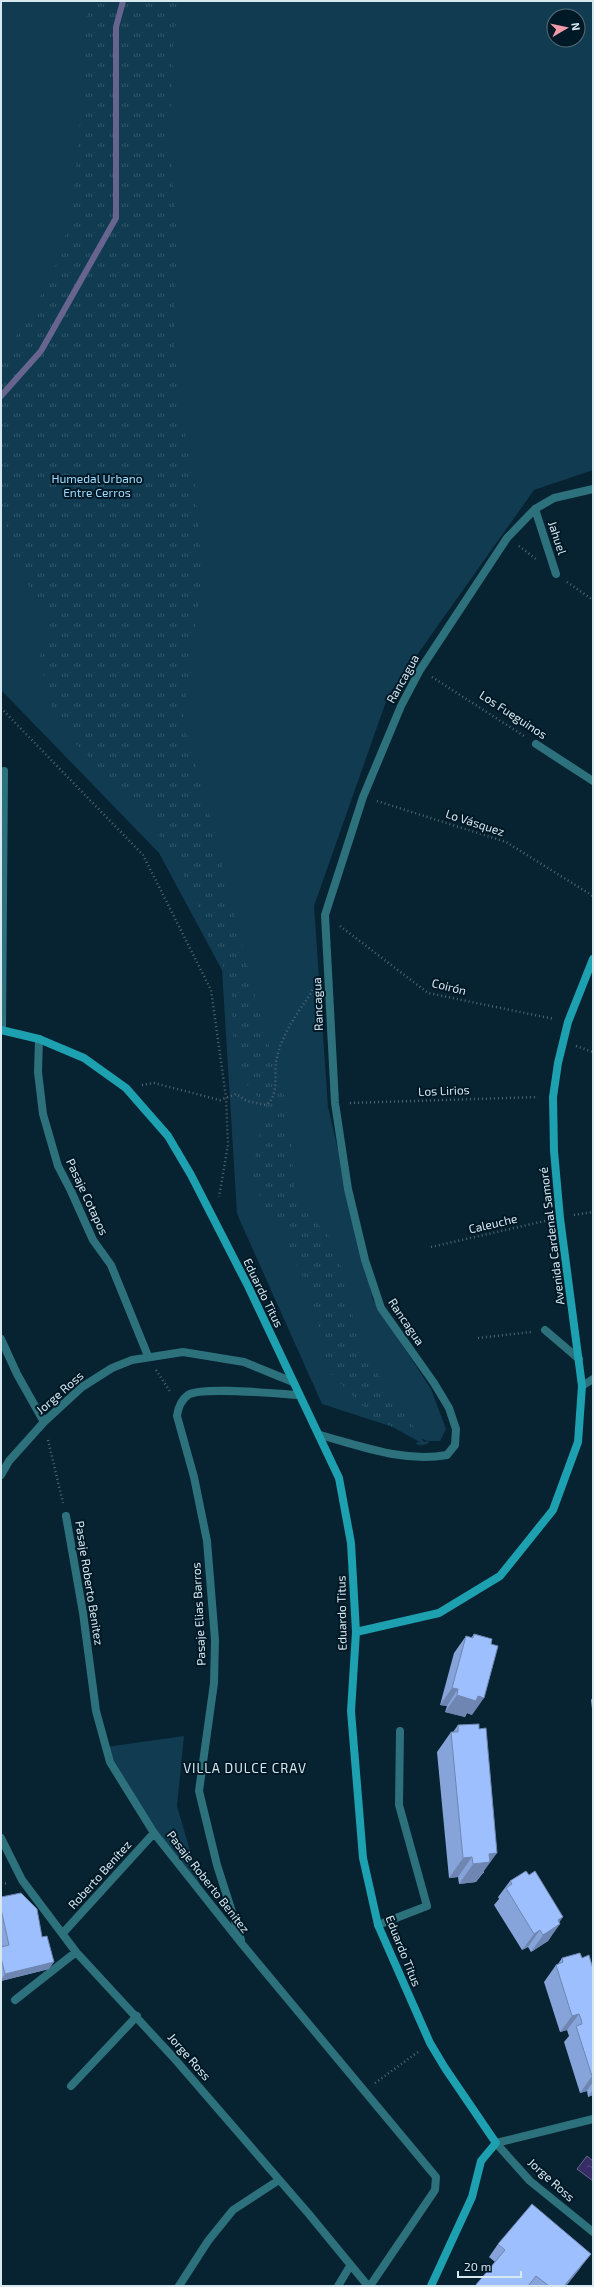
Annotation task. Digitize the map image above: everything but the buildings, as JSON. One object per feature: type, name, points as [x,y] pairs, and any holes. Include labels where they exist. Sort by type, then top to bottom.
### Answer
[{"type":"street","name":"Rancagua","points":[[320,1435],[392,1454],[427,1458],[447,1455],[455,1445],[456,1429],[449,1408],[434,1383],[381,1308],[373,1289],[348,1189],[335,1103],[325,915],[363,797],[400,706],[420,670],[507,538],[536,509],[554,498],[593,489]]},
{"type":"street","name":"Jahuel","points":[[536,509],[556,574]]},
{"type":"street","name":"Los Fueguinos","points":[[536,744],[593,781]]},
{"type":"street","points":[[2,1030],[4,770]]},
{"type":"street","name":"Avenida Cardenal Samoré","points":[[356,1632],[439,1613],[500,1576],[553,1510],[578,1442],[582,1386],[560,1218],[554,1152],[553,1097],[558,1063],[568,1022],[593,959]]},
{"type":"street","name":"Eduardo Titus","points":[[2,1030],[39,1039],[84,1058],[126,1088],[168,1136],[191,1176],[215,1223],[320,1435],[339,1478],[351,1543],[356,1632],[351,1711],[363,1858],[378,1925],[430,2043],[445,2068],[496,2143]]},
{"type":"street","name":"Pasaje Cotapos","points":[[39,1039],[38,1072],[43,1114],[58,1166],[71,1190],[93,1240],[111,1265],[148,1356]]},
{"type":"street","points":[[545,1330],[579,1359]]},
{"type":"street","points":[[1,1339],[17,1374],[44,1422]]},
{"type":"street","name":"Jorge Ross","points":[[1,1476],[9,1461],[44,1422],[82,1387],[112,1368],[148,1356],[183,1352],[244,1362],[293,1382]]},
{"type":"street","points":[[582,1386],[593,1379]]},
{"type":"street","points":[[178,1406],[189,1394],[209,1391],[299,1395]]},
{"type":"street","name":"Pasaje Elias Barros","points":[[178,1406],[177,1416],[194,1477],[207,1542],[215,1640],[214,1683],[199,1791],[217,1865],[242,1944]]},
{"type":"street","name":"Pasaje Roberto Benitez","points":[[66,1516],[83,1612],[98,1719],[110,1762],[154,1833],[242,1944],[364,2092],[433,2172],[437,2183],[436,2190],[369,2286]]},
{"type":"street","points":[[378,1925],[427,1906],[399,1805],[400,1731]]},
{"type":"street","name":"Roberto Benítez","points":[[63,1933],[154,1833]]},
{"type":"street","name":"Jorge Ross","points":[[1,1838],[22,1880],[76,1952],[137,2016],[279,2180],[350,2266],[369,2286]]},
{"type":"street","points":[[15,2000],[76,1952]]},
{"type":"street","points":[[70,2086],[137,2016]]},
{"type":"street","points":[[431,2286],[472,2197],[481,2161],[496,2143],[593,2119]]},
{"type":"street","name":"Jorge Ross","points":[[496,2143],[530,2180],[593,2232]]},
{"type":"street","points":[[179,2286],[208,2241],[233,2210],[279,2180]]},
{"type":"street","points":[[338,2286],[350,2266]]},
{"type":"path","name":"Los Fueguinos","points":[[420,670],[536,744]]},
{"type":"path","points":[[1,708],[143,855],[211,990],[226,1097],[228,1145],[215,1223]]},
{"type":"path","name":"Lo Vásquez","points":[[363,797],[506,842],[593,896]]},
{"type":"path","name":"Coirón","points":[[325,915],[428,993],[568,1022]]},
{"type":"path","points":[[126,1088],[154,1083],[220,1100],[236,1094],[247,1101],[266,1105],[271,1102],[274,1096],[276,1062],[281,1038],[311,993],[313,979]]},
{"type":"path","name":"Los Lirios","points":[[335,1103],[553,1097]]},
{"type":"path","name":"Caleuche","points":[[431,1247],[560,1218]]},
{"type":"path","points":[[478,1338],[545,1330]]},
{"type":"path","points":[[148,1356],[178,1406]]},
{"type":"path","name":"Pasaje Roberto Benitez","points":[[44,1422],[66,1516]]},
{"type":"path","points":[[364,2092],[430,2043]]},
{"type":"green space","points":[[1,1],[593,1],[593,470],[534,490],[388,696],[314,906],[328,1107],[373,1300],[431,1389],[446,1429],[440,1441],[427,1441],[402,1430],[322,1404],[237,1214],[222,970],[159,853],[1,690]]},
{"type":"green space","name":"Humedal Urbano Entre Cerros","points":[[89,1],[183,1],[174,31],[169,141],[177,230],[174,337],[179,405],[194,475],[202,575],[183,719],[212,824],[256,1001],[289,1112],[294,1185],[301,1206],[335,1243],[361,1349],[424,1442],[428,1441],[429,1443],[424,1445],[415,1443],[420,1442],[374,1417],[328,1371],[310,1289],[295,1263],[286,1236],[270,1218],[251,1177],[266,1102],[251,1092],[246,1082],[233,1036],[231,980],[212,948],[193,891],[147,816],[71,739],[52,708],[39,658],[49,631],[48,615],[12,560],[1,500],[1,361],[52,277],[72,215],[80,122],[81,54]]},
{"type":"green space","points":[[184,1736],[177,1806],[205,1902],[158,1834],[106,1747]]},
{"type":"water","points":[[587,2156],[593,2161],[593,2181],[577,2169]]},
{"type":"waterway","points":[[1,396],[41,351],[116,218],[116,27],[123,1]]},
{"type":"district","name":"VILLA DULCE CRAV","points":[[245,1768]]}]
